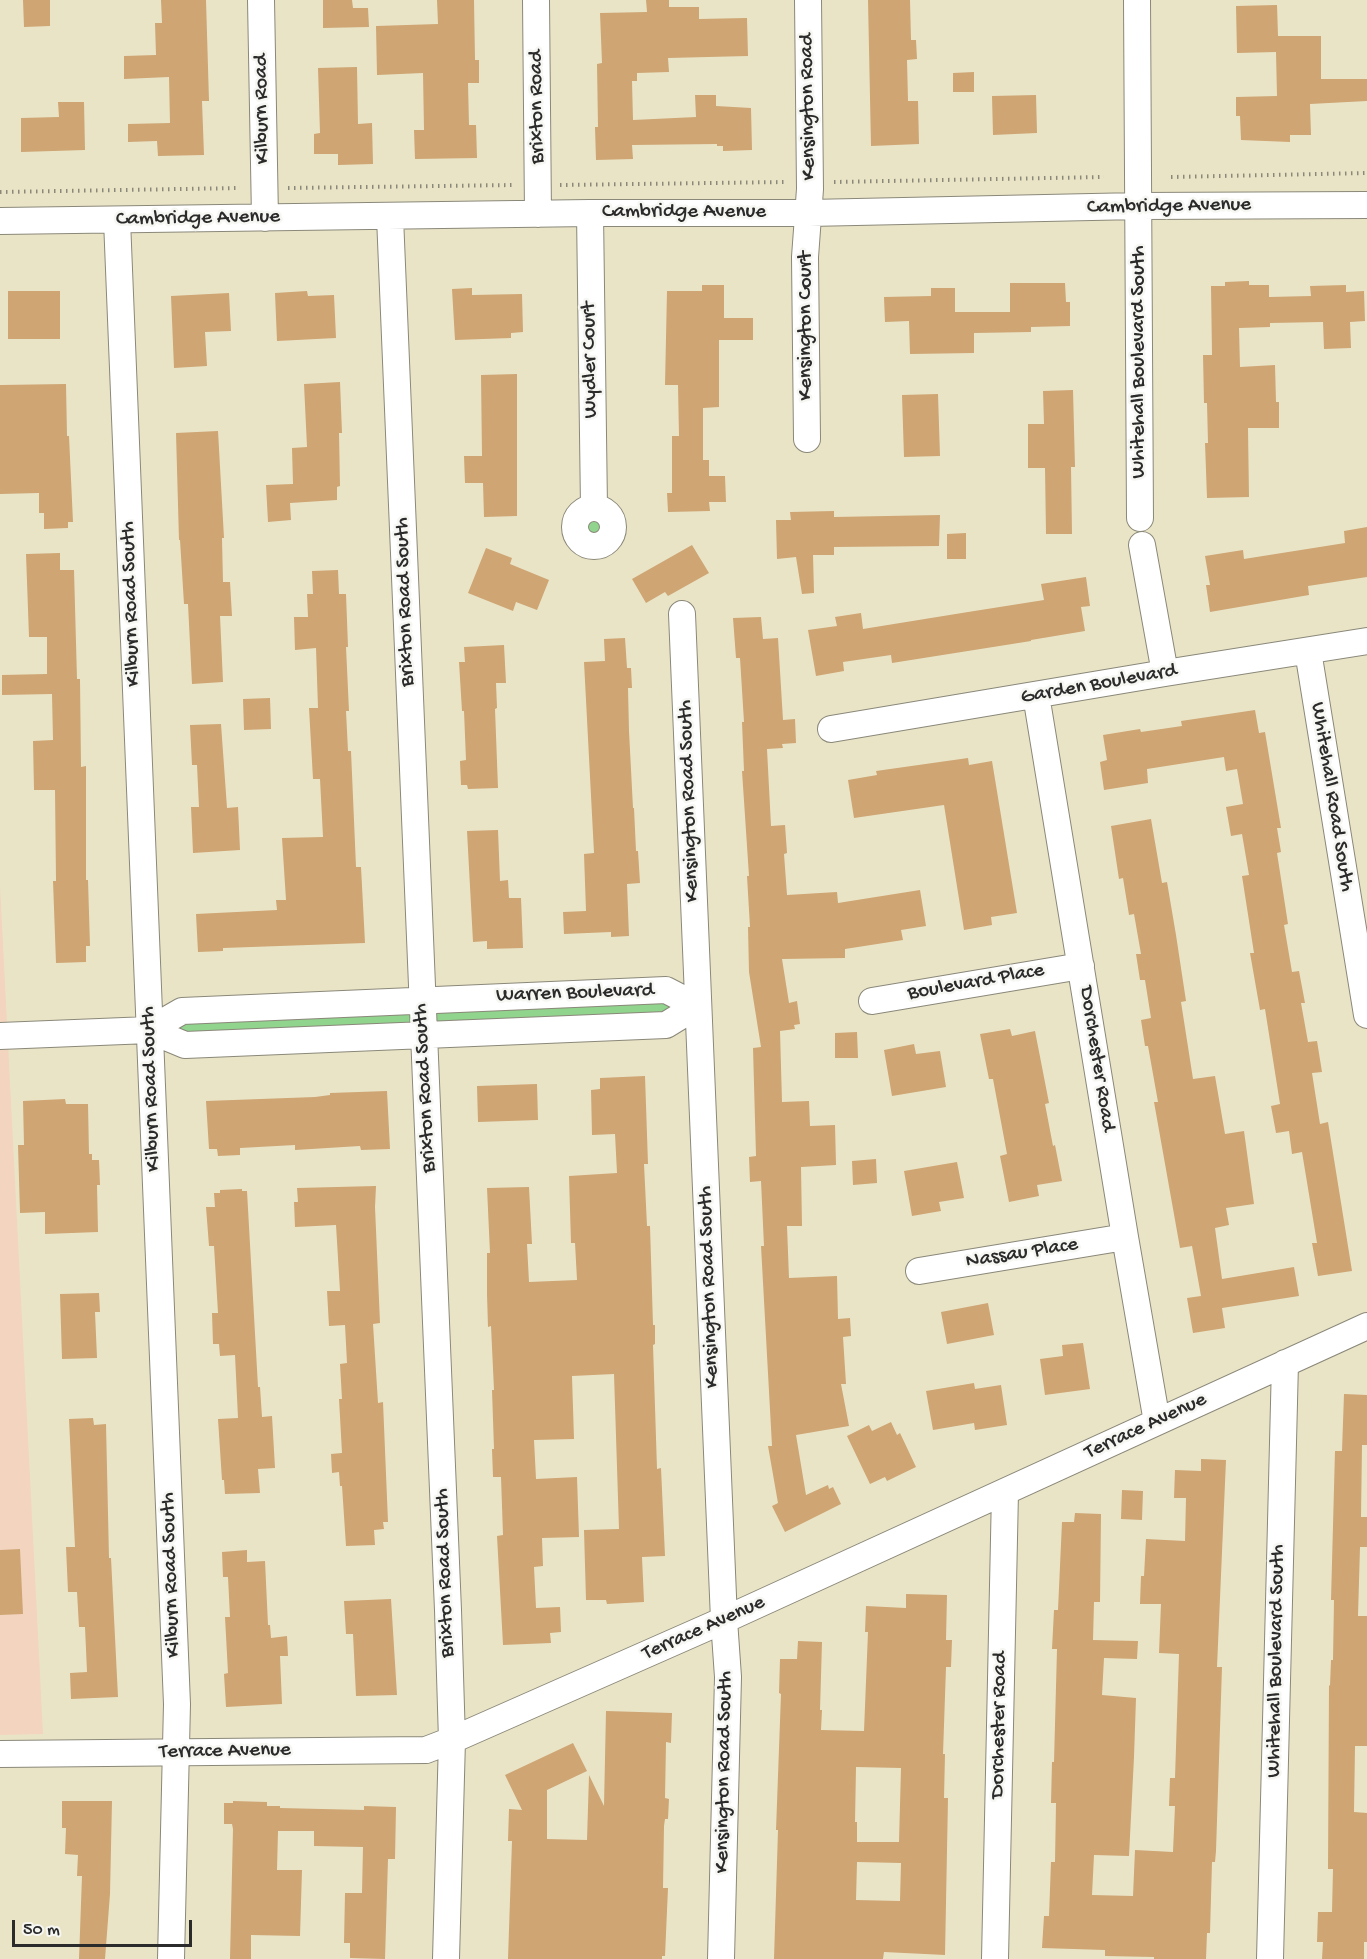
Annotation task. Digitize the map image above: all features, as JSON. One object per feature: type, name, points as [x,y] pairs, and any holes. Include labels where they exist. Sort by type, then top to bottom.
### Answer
[{"type":"street","name":"Kilburn Road","points":[[261,0],[265,218]]},
{"type":"street","name":"Brixton Road","points":[[536,0],[538,214]]},
{"type":"street","name":"Kensington Road","points":[[808,0],[809,213]]},
{"type":"street","name":"Whitehall Boulevard South","points":[[1137,0],[1140,518]]},
{"type":"street","name":"Cambridge Avenue","points":[[0,221],[590,213],[809,213],[1367,204]]},
{"type":"street","name":"Wydler Court","points":[[590,213],[594,508]]},
{"type":"street","name":"Kensington Court","points":[[807,440],[805,257],[809,213]]},
{"type":"street","name":"Brixton Road South","points":[[390,217],[448,1610],[452,1740],[447,1959]]},
{"type":"street","name":"Kilburn Road South","points":[[117,220],[177,1704],[171,1959]]},
{"type":"street","points":[[1142,545],[1165,673]]},
{"type":"street","name":"Kensington Road South","points":[[682,614],[728,1677],[721,1959]]},
{"type":"street","name":"Garden Boulevard","points":[[831,729],[1367,641]]},
{"type":"street","name":"Whitehall Road South","points":[[1308,651],[1367,1015]]},
{"type":"street","name":"Dorchester Road","points":[[1036,695],[1157,1422]]},
{"type":"street","name":"Boulevard Place","points":[[872,1001],[1081,966]]},
{"type":"street","name":"Warren Boulevard","points":[[149,1030],[182,1011],[422,1000],[666,990],[698,1006]]},
{"type":"street","name":"Warren Boulevard","points":[[0,1036],[149,1030],[185,1045],[424,1036],[666,1025],[698,1006]]},
{"type":"street","name":"Nassau Place","points":[[919,1271],[1125,1237]]},
{"type":"street","name":"Terrace Avenue","points":[[0,1754],[426,1750],[724,1620],[1367,1326]]},
{"type":"street","name":"Whitehall Boulevard South","points":[[1270,1959],[1285,1364]]},
{"type":"street","name":"Dorchester Road","points":[[995,1959],[1005,1492]]},
{"type":"path","points":[[1171,177],[1367,173]]},
{"type":"path","points":[[833,182],[1104,177]]},
{"type":"path","points":[[557,185],[790,182]]},
{"type":"path","points":[[283,188],[515,185]]},
{"type":"path","points":[[0,192],[241,188]]},
{"type":"shaded area","points":[[0,885],[43,1734],[0,1735]]},
{"type":"green space","points":[[594,513],[604,517],[608,527],[604,537],[594,541],[584,537],[580,527],[584,517]]},
{"type":"green space","points":[[666,990],[697,1006],[666,1025],[185,1045],[149,1030],[182,1011]]},
{"type":"building","points":[[23,0],[50,0],[50,26],[24,27]]},
{"type":"building","points":[[161,0],[206,0],[209,101],[202,101],[204,155],[158,156],[157,141],[128,142],[128,124],[170,123],[169,77],[124,79],[124,56],[156,55],[155,23],[162,23]]},
{"type":"building","points":[[323,0],[352,0],[353,8],[368,8],[369,27],[323,28]]},
{"type":"building","points":[[437,0],[474,0],[475,60],[479,60],[479,83],[468,83],[469,125],[476,125],[477,158],[415,159],[414,130],[424,130],[423,73],[377,75],[376,26],[438,24]]},
{"type":"building","points":[[646,0],[669,0],[669,7],[699,7],[699,19],[747,18],[748,56],[668,58],[669,72],[637,73],[637,81],[632,81],[633,120],[696,117],[695,95],[716,95],[716,106],[751,108],[752,150],[723,151],[723,146],[717,146],[717,144],[632,145],[633,159],[596,160],[597,64],[602,63],[600,13],[647,12]]},
{"type":"building","points":[[868,0],[910,0],[911,40],[916,40],[917,59],[907,60],[908,101],[918,101],[919,144],[871,146]]},
{"type":"building","points":[[1277,5],[1278,36],[1321,36],[1321,79],[1367,79],[1367,101],[1310,104],[1311,135],[1290,135],[1290,142],[1241,140],[1240,116],[1236,116],[1236,97],[1277,96],[1276,52],[1237,53],[1236,6]]},
{"type":"building","points":[[357,67],[358,124],[372,123],[373,164],[338,165],[338,154],[314,154],[314,134],[320,133],[318,68]]},
{"type":"building","points":[[974,72],[974,92],[953,92],[953,73]]},
{"type":"building","points":[[1036,95],[1037,133],[993,135],[992,96]]},
{"type":"building","points":[[58,102],[84,102],[85,150],[21,152],[21,118],[59,117]]},
{"type":"building","points":[[1249,281],[1249,285],[1269,285],[1269,297],[1311,296],[1310,286],[1346,285],[1346,292],[1364,291],[1365,321],[1350,322],[1351,348],[1324,349],[1323,322],[1270,323],[1270,327],[1239,328],[1240,367],[1275,365],[1279,428],[1248,428],[1249,497],[1207,498],[1205,443],[1208,443],[1207,403],[1204,403],[1203,355],[1212,355],[1211,286],[1225,286],[1225,282]]},
{"type":"building","points":[[1010,283],[1065,283],[1066,302],[1070,302],[1070,326],[1031,327],[1031,332],[974,333],[974,353],[910,354],[909,321],[885,322],[884,297],[931,296],[931,288],[955,288],[955,312],[1010,312]]},
{"type":"building","points":[[702,285],[724,285],[724,318],[753,318],[753,340],[719,340],[719,407],[703,408],[703,460],[709,460],[709,476],[725,476],[726,502],[709,502],[710,511],[668,512],[667,493],[672,493],[672,436],[679,436],[678,385],[665,385],[667,291],[702,291]]},
{"type":"building","points":[[472,288],[472,295],[522,294],[523,332],[511,333],[511,338],[455,340],[452,289]]},
{"type":"building","points":[[8,291],[60,291],[60,339],[8,339]]},
{"type":"building","points":[[307,291],[308,296],[334,295],[336,338],[277,341],[275,293]]},
{"type":"building","points":[[229,293],[231,331],[205,332],[207,366],[174,368],[171,296]]},
{"type":"building","points":[[517,374],[517,516],[484,517],[483,483],[465,483],[464,456],[482,456],[481,375]]},
{"type":"building","points":[[340,382],[342,433],[339,433],[340,486],[337,487],[337,500],[290,503],[291,520],[268,522],[266,485],[293,484],[292,448],[307,447],[304,384]]},
{"type":"building","points":[[66,384],[73,522],[68,522],[68,528],[44,529],[44,513],[39,513],[39,493],[0,494],[0,385]]},
{"type":"building","points":[[1073,390],[1075,467],[1071,467],[1072,534],[1046,534],[1045,468],[1028,468],[1028,424],[1044,424],[1043,391]]},
{"type":"building","points":[[938,394],[940,456],[904,457],[902,395]]},
{"type":"building","points":[[218,431],[224,538],[222,538],[223,582],[230,582],[232,616],[220,616],[223,682],[192,684],[188,604],[184,604],[179,540],[176,433]]},
{"type":"building","points":[[834,511],[834,517],[940,515],[939,546],[834,547],[834,555],[813,555],[814,593],[802,594],[796,557],[777,559],[776,520],[791,520],[790,512]]},
{"type":"building","points":[[1367,527],[1367,577],[1308,586],[1309,595],[1210,612],[1206,585],[1210,585],[1205,556],[1243,550],[1244,559],[1345,543],[1344,531]]},
{"type":"building","points":[[966,533],[966,559],[947,559],[947,534]]},
{"type":"building","points":[[692,545],[709,573],[668,596],[665,592],[646,603],[632,579]]},
{"type":"building","points":[[486,548],[512,558],[510,564],[549,580],[537,610],[516,602],[513,611],[468,593]]},
{"type":"building","points":[[60,553],[60,570],[74,570],[77,679],[80,679],[81,767],[86,766],[86,880],[88,880],[90,946],[86,946],[86,962],[56,963],[53,881],[56,881],[55,790],[34,790],[33,741],[53,740],[52,694],[2,695],[2,675],[47,674],[47,637],[29,637],[26,554]]},
{"type":"building","points":[[338,570],[339,594],[346,594],[348,751],[351,751],[356,867],[361,867],[365,943],[223,948],[223,951],[198,952],[196,914],[277,910],[276,900],[286,900],[282,838],[323,837],[320,779],[313,779],[309,708],[318,708],[316,648],[295,650],[294,617],[308,617],[307,594],[313,594],[312,571]]},
{"type":"building","points":[[1086,577],[1090,606],[1081,607],[1085,631],[892,663],[891,655],[843,662],[844,671],[816,676],[808,630],[837,626],[835,617],[861,613],[863,629],[1044,600],[1041,584]]},
{"type":"building","points":[[761,617],[763,639],[778,638],[783,720],[795,719],[796,743],[782,744],[783,748],[767,749],[771,826],[785,825],[787,853],[784,854],[787,895],[837,892],[838,903],[920,890],[926,926],[901,930],[903,940],[845,949],[845,958],[782,959],[789,1003],[797,1001],[800,1024],[794,1025],[795,1029],[780,1031],[782,1102],[809,1101],[810,1126],[835,1125],[836,1165],[801,1167],[802,1226],[787,1226],[789,1278],[837,1276],[838,1319],[850,1318],[851,1336],[843,1337],[846,1384],[841,1384],[849,1426],[796,1435],[806,1495],[828,1485],[829,1489],[833,1487],[841,1504],[785,1532],[772,1506],[778,1503],[768,1446],[772,1446],[761,1246],[764,1246],[761,1181],[750,1182],[749,1157],[756,1156],[753,1048],[761,1047],[749,972],[748,927],[750,927],[747,876],[749,876],[742,771],[744,771],[742,722],[744,722],[740,658],[736,658],[733,618]]},
{"type":"building","points":[[625,638],[627,668],[631,668],[632,688],[628,688],[629,731],[640,883],[627,884],[629,936],[611,937],[611,932],[564,934],[563,912],[586,911],[584,854],[594,853],[584,662],[605,661],[604,639]]},
{"type":"building","points":[[504,645],[506,683],[496,683],[498,788],[468,789],[467,785],[461,785],[460,761],[466,760],[459,662],[465,662],[464,647]]},
{"type":"building","points":[[270,698],[271,729],[244,730],[243,699]]},
{"type":"building","points":[[1255,710],[1259,733],[1265,732],[1281,828],[1277,828],[1281,852],[1277,853],[1288,924],[1284,925],[1292,972],[1299,971],[1305,1003],[1301,1003],[1308,1042],[1317,1041],[1322,1072],[1312,1073],[1320,1124],[1328,1122],[1352,1271],[1318,1276],[1312,1243],[1317,1243],[1302,1152],[1292,1154],[1289,1131],[1276,1133],[1271,1106],[1280,1104],[1265,1009],[1260,1010],[1250,953],[1254,953],[1242,876],[1249,875],[1242,834],[1231,836],[1226,807],[1243,804],[1237,769],[1226,771],[1224,757],[1147,769],[1148,783],[1104,790],[1100,762],[1107,760],[1103,735],[1182,726],[1181,721]]},
{"type":"building","points":[[221,724],[227,808],[238,807],[240,850],[193,853],[191,807],[199,807],[197,765],[192,765],[190,725]]},
{"type":"building","points":[[968,758],[969,765],[992,761],[1017,913],[991,917],[992,925],[964,930],[944,805],[854,818],[848,780],[877,775],[876,771]]},
{"type":"building","points":[[1151,819],[1162,883],[1167,882],[1176,935],[1186,1001],[1181,1002],[1193,1079],[1215,1076],[1225,1134],[1244,1131],[1254,1204],[1226,1208],[1229,1225],[1215,1228],[1222,1279],[1294,1267],[1299,1296],[1222,1308],[1225,1328],[1193,1333],[1187,1298],[1201,1296],[1192,1246],[1180,1248],[1154,1102],[1158,1102],[1141,1020],[1151,1018],[1145,980],[1140,980],[1136,954],[1141,954],[1134,914],[1129,915],[1123,878],[1119,879],[1111,826]]},
{"type":"building","points":[[498,830],[500,881],[508,880],[509,898],[521,898],[523,948],[487,949],[487,941],[473,942],[467,831]]},
{"type":"building","points":[[1010,1029],[1012,1036],[1035,1031],[1049,1103],[1045,1104],[1062,1181],[1037,1185],[1039,1196],[1009,1202],[1000,1156],[1007,1154],[993,1079],[989,1079],[980,1034]]},
{"type":"building","points":[[857,1032],[858,1058],[835,1058],[835,1033]]},
{"type":"building","points":[[914,1044],[916,1054],[940,1051],[946,1087],[892,1096],[884,1050]]},
{"type":"building","points":[[645,1076],[648,1164],[644,1164],[647,1226],[650,1226],[653,1325],[655,1325],[655,1344],[653,1345],[657,1469],[661,1468],[665,1556],[642,1557],[644,1602],[607,1604],[606,1600],[586,1600],[584,1530],[619,1529],[614,1374],[572,1376],[574,1439],[534,1440],[536,1479],[577,1477],[579,1537],[542,1538],[543,1566],[534,1567],[536,1608],[560,1607],[561,1632],[550,1633],[551,1643],[503,1645],[497,1536],[503,1535],[501,1477],[493,1477],[492,1449],[494,1449],[492,1390],[494,1390],[491,1326],[488,1327],[487,1253],[490,1253],[487,1188],[529,1187],[532,1244],[527,1244],[529,1282],[577,1280],[575,1243],[571,1243],[569,1176],[617,1173],[615,1134],[592,1135],[591,1090],[600,1089],[600,1078]]},
{"type":"building","points":[[537,1084],[538,1120],[478,1122],[477,1086]]},
{"type":"building","points":[[387,1091],[390,1149],[361,1150],[360,1146],[295,1150],[295,1145],[240,1148],[240,1155],[218,1156],[217,1149],[209,1149],[206,1101],[315,1097],[330,1095],[330,1093]]},
{"type":"building","points":[[65,1099],[66,1104],[88,1104],[89,1154],[92,1154],[92,1160],[99,1160],[98,1232],[45,1234],[45,1212],[20,1213],[18,1145],[24,1145],[23,1101]]},
{"type":"building","points":[[876,1159],[877,1183],[853,1185],[852,1161]]},
{"type":"building","points":[[957,1162],[964,1198],[939,1202],[941,1211],[912,1216],[904,1171]]},
{"type":"building","points":[[376,1186],[380,1323],[373,1324],[378,1403],[383,1402],[388,1522],[383,1522],[384,1529],[374,1530],[375,1545],[346,1546],[342,1486],[340,1486],[339,1472],[332,1473],[331,1454],[342,1453],[340,1364],[347,1363],[345,1325],[329,1326],[327,1291],[340,1291],[336,1225],[295,1227],[294,1202],[298,1202],[297,1188]]},
{"type":"building","points":[[242,1189],[242,1191],[247,1191],[258,1387],[260,1387],[262,1417],[272,1416],[275,1468],[258,1469],[260,1493],[225,1494],[218,1419],[238,1418],[235,1355],[220,1356],[219,1344],[213,1344],[212,1313],[218,1313],[214,1246],[209,1246],[206,1207],[215,1207],[214,1193],[220,1193],[220,1190]]},
{"type":"building","points":[[99,1293],[100,1312],[95,1312],[97,1358],[62,1359],[60,1294]]},
{"type":"building","points":[[988,1303],[994,1335],[947,1344],[941,1312]]},
{"type":"building","points":[[1083,1343],[1090,1389],[1045,1395],[1040,1359],[1063,1356],[1062,1345]]},
{"type":"building","points":[[974,1383],[975,1389],[1001,1385],[1007,1425],[975,1430],[974,1423],[933,1430],[926,1391]]},
{"type":"building","points":[[1344,1394],[1367,1395],[1367,1445],[1362,1445],[1361,1517],[1367,1517],[1367,1547],[1360,1547],[1358,1616],[1367,1616],[1367,1746],[1355,1746],[1354,1812],[1367,1813],[1367,1942],[1364,1942],[1364,1959],[1322,1959],[1323,1942],[1317,1942],[1318,1912],[1332,1912],[1333,1869],[1328,1869],[1329,1685],[1331,1660],[1333,1660],[1334,1600],[1331,1600],[1335,1451],[1342,1451]]},
{"type":"building","points":[[93,1418],[94,1425],[106,1424],[109,1558],[111,1558],[118,1697],[71,1699],[70,1673],[87,1672],[85,1627],[79,1627],[77,1592],[68,1592],[66,1547],[75,1547],[69,1419]]},
{"type":"building","points":[[891,1422],[897,1435],[900,1433],[916,1467],[887,1481],[885,1477],[870,1484],[847,1436],[869,1425],[872,1431]]},
{"type":"building","points":[[1201,1459],[1226,1460],[1217,1667],[1222,1667],[1216,1851],[1215,1862],[1212,1862],[1210,1933],[1207,1933],[1206,1959],[1105,1956],[1105,1950],[1042,1948],[1044,1916],[1049,1916],[1051,1862],[1055,1862],[1056,1803],[1051,1803],[1057,1649],[1052,1649],[1054,1610],[1058,1610],[1062,1522],[1074,1522],[1075,1513],[1101,1514],[1100,1602],[1094,1602],[1093,1640],[1138,1641],[1137,1659],[1104,1658],[1102,1695],[1136,1698],[1129,1856],[1094,1855],[1092,1895],[1133,1896],[1135,1850],[1173,1852],[1175,1806],[1169,1806],[1170,1778],[1175,1778],[1179,1654],[1159,1653],[1161,1604],[1140,1604],[1146,1539],[1185,1541],[1186,1498],[1174,1498],[1175,1470],[1201,1471]]},
{"type":"building","points":[[1122,1490],[1143,1491],[1142,1520],[1121,1519]]},
{"type":"building","points":[[20,1549],[23,1614],[0,1615],[0,1550]]},
{"type":"building","points":[[247,1550],[247,1562],[265,1561],[268,1625],[270,1625],[271,1638],[287,1636],[288,1656],[280,1656],[282,1704],[226,1707],[224,1674],[228,1673],[225,1617],[230,1617],[228,1577],[223,1577],[222,1552]]},
{"type":"building","points":[[906,1594],[947,1595],[946,1640],[952,1640],[951,1667],[946,1667],[943,1754],[945,1754],[944,1798],[948,1798],[945,1955],[884,1952],[883,1959],[774,1959],[780,1659],[797,1659],[798,1641],[822,1642],[821,1730],[864,1731],[868,1632],[865,1632],[866,1606],[906,1608]],"holes":[[[856,1767],[901,1768],[899,1842],[857,1842]],[[857,1862],[901,1863],[900,1901],[856,1900]]]},
{"type":"building","points":[[391,1599],[397,1695],[356,1696],[353,1634],[346,1634],[344,1601]]},
{"type":"building","points":[[606,1711],[672,1713],[671,1743],[666,1742],[665,1798],[669,1799],[668,1819],[665,1819],[664,1826],[663,1888],[668,1888],[665,1956],[662,1956],[662,1959],[508,1959],[512,1841],[508,1841],[509,1809],[522,1810],[505,1775],[573,1743],[587,1771],[547,1790],[547,1839],[587,1840],[589,1775],[604,1806]]},
{"type":"building","points":[[62,1801],[112,1801],[110,1894],[105,1959],[79,1959],[82,1876],[77,1876],[78,1855],[65,1854],[66,1828],[62,1828]]},
{"type":"building","points":[[233,1801],[267,1802],[267,1806],[280,1806],[280,1808],[364,1810],[364,1806],[396,1807],[395,1859],[388,1859],[385,1959],[350,1958],[350,1943],[344,1943],[345,1893],[362,1893],[363,1847],[314,1846],[314,1831],[278,1831],[277,1870],[302,1870],[300,1936],[251,1935],[251,1959],[230,1959],[233,1829],[232,1824],[224,1824],[224,1803],[233,1803]]}]
